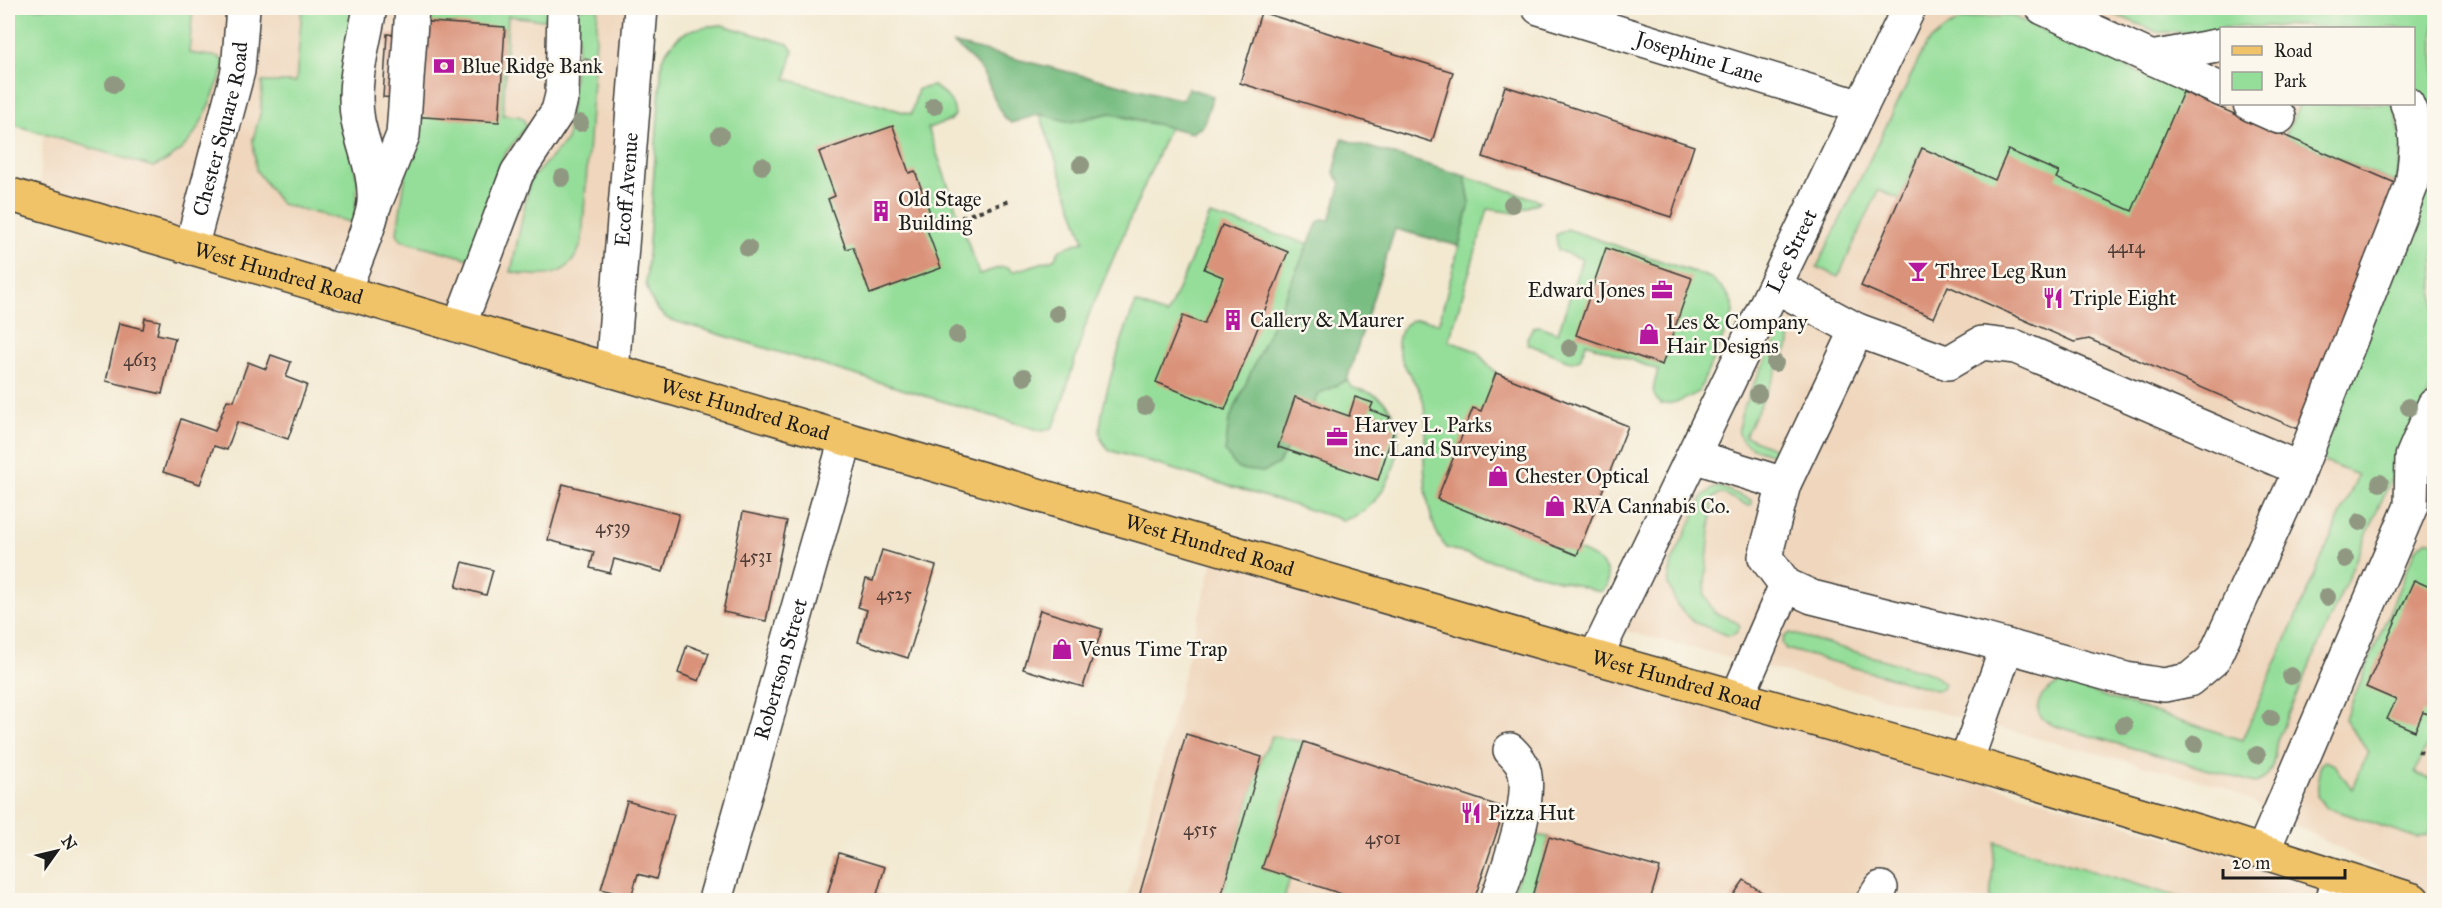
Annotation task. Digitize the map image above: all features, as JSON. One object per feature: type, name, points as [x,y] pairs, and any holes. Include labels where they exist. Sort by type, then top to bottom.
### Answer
[{"type":"main road","name":"West Hundred Road","points":[[8,194],[1595,658],[1966,762],[2263,851],[2337,889],[2413,900]]},
{"type":"street","name":"Chester Square Road","points":[[191,248],[238,71],[243,8]]},
{"type":"street","points":[[370,8],[358,79],[357,105],[374,204]]},
{"type":"street","points":[[343,292],[374,204],[403,135],[412,8]]},
{"type":"street","points":[[459,326],[517,173],[558,111],[562,95],[564,8]]},
{"type":"street","name":"Ecoff Avenue","points":[[612,371],[641,8]]},
{"type":"street","name":"Josephine Lane","points":[[1539,8],[1861,107]]},
{"type":"street","name":"Lee Street","points":[[1595,658],[1909,8]]},
{"type":"street","points":[[2043,8],[2220,89]]},
{"type":"street","points":[[2151,58],[2220,45]]},
{"type":"street","points":[[1857,330],[1784,484],[1765,557],[1786,585],[1812,597],[2007,646],[2126,679],[2164,684],[2189,680],[2213,660],[2300,469],[2412,184],[2417,147],[2414,118],[2408,105]]},
{"type":"street","points":[[1775,286],[1857,330],[1948,363],[1982,343],[2016,347],[2300,469]]},
{"type":"street","points":[[2263,851],[2410,506],[2412,457],[2434,405]]},
{"type":"street","name":"Robertson Street","points":[[715,900],[846,439]]},
{"type":"street","points":[[1693,456],[1784,484]]},
{"type":"street","points":[[1737,698],[1786,585]]},
{"type":"street","points":[[1966,762],[2007,646]]},
{"type":"street","points":[[1497,900],[1514,855],[1527,786],[1522,765],[1510,750]]},
{"type":"path","points":[[953,220],[1010,201]]},
{"type":"path","points":[[2418,751],[2434,758]]},
{"type":"shaded area","points":[[51,8],[637,8],[609,366],[39,198]]},
{"type":"shaded area","points":[[1909,8],[2434,8],[2434,899],[2222,786],[1610,627]]},
{"type":"shaded area","points":[[1218,555],[2379,900],[1126,900],[1213,560]]},
{"type":"green space","points":[[8,8],[193,8],[189,53],[219,57],[224,62],[223,72],[205,115],[190,140],[168,159],[153,167],[8,123]]},
{"type":"green space","points":[[302,8],[355,8],[346,55],[341,118],[358,181],[354,223],[281,204],[256,170],[253,139],[261,111],[262,82],[296,82]]},
{"type":"green space","points":[[422,8],[550,8],[549,16],[543,20],[508,16],[503,115],[519,116],[524,120],[526,127],[504,155],[470,259],[401,240],[397,233],[413,125]]},
{"type":"green space","points":[[571,8],[598,8],[582,241],[577,254],[563,270],[545,275],[511,272],[530,180],[567,140],[578,39]]},
{"type":"green space","points":[[2100,8],[2434,8],[2434,381],[2277,740],[2270,772],[2255,783],[2052,725],[2039,714],[2039,701],[2048,690],[2063,683],[2242,740],[2358,475],[2327,463],[2321,455],[2420,96],[2415,86],[2415,27],[2299,25],[2220,27],[2220,33],[2157,32]]},
{"type":"green space","points":[[2012,16],[2183,92],[2151,234],[2010,213],[1922,148],[1900,199],[1879,190],[1838,277],[1817,267],[1926,45],[1956,22],[1975,17]]},
{"type":"green space","points":[[722,25],[788,44],[793,51],[786,79],[911,114],[918,89],[933,86],[945,95],[953,106],[955,115],[951,120],[928,128],[979,274],[1002,267],[1009,268],[1012,272],[1054,259],[1060,249],[1084,241],[1040,114],[1070,122],[1110,113],[1140,122],[1170,126],[1088,317],[1057,419],[1052,428],[1042,431],[668,319],[656,308],[646,284],[662,59],[673,42],[686,32],[702,27]]},
{"type":"green space","points":[[952,43],[1182,100],[1188,88],[1213,96],[1203,126],[1192,133],[1110,113],[1070,122],[1040,114],[1011,123],[1002,114],[982,72],[966,54]]},
{"type":"green space","points":[[2296,105],[2393,105],[2403,145],[2396,183],[2285,136],[2299,106]]},
{"type":"green space","points":[[1342,139],[1465,176],[1470,203],[1459,246],[1395,229],[1347,380],[1320,393],[1278,464],[1263,472],[1238,469],[1225,452],[1229,421],[1318,222],[1322,219],[1330,220],[1341,183],[1334,173]]},
{"type":"green space","points":[[1465,176],[1541,201],[1515,213],[1488,209],[1449,341],[1476,351],[1496,373],[1576,549],[1595,558],[1604,566],[1608,578],[1607,586],[1600,592],[1447,548],[1432,518],[1424,471],[1426,426],[1424,403],[1400,357],[1398,341],[1407,323],[1422,320],[1439,323],[1470,203]]},
{"type":"green space","points":[[1210,215],[1310,244],[1229,421],[1278,464],[1320,393],[1347,380],[1351,387],[1377,396],[1390,409],[1397,426],[1398,446],[1394,466],[1386,485],[1374,502],[1360,514],[1343,520],[1109,450],[1102,440],[1100,427],[1107,392],[1125,330],[1136,303],[1167,315]]},
{"type":"green space","points":[[1567,229],[1711,278],[1726,293],[1734,312],[1699,391],[1681,401],[1661,404],[1654,392],[1658,370],[1586,343],[1580,359],[1572,362],[1528,344],[1527,338],[1533,327],[1539,326],[1558,333],[1582,259],[1558,250],[1556,235]]},
{"type":"green space","points":[[1783,333],[1790,338],[1790,344],[1745,436],[1775,449],[1775,455],[1773,455],[1746,444],[1740,437],[1739,428],[1752,387],[1779,336]]},
{"type":"green space","points":[[1720,487],[1751,500],[1752,504],[1749,506],[1721,493],[1713,498],[1704,595],[1714,612],[1738,623],[1740,627],[1736,633],[1729,636],[1694,622],[1677,605],[1668,584],[1672,562],[1703,496],[1712,489]]},
{"type":"green space","points":[[2427,540],[2434,540],[2434,641],[2404,634],[2379,686],[2434,708],[2434,733],[2432,732],[2415,773],[2434,781],[2434,817],[2428,835],[2417,838],[2325,807],[2317,796],[2320,765],[2325,761],[2335,765],[2352,789],[2368,752],[2345,719],[2415,550]]},
{"type":"green space","points":[[1790,633],[1933,674],[1944,684],[1942,689],[1936,690],[1786,649],[1782,643],[1784,637]]},
{"type":"green space","points":[[1272,736],[1304,742],[1263,868],[1290,877],[1284,900],[1220,900],[1262,757]]},
{"type":"green space","points":[[1531,835],[1549,837],[1531,900],[1511,900]]},
{"type":"green space","points":[[1995,842],[2189,900],[1990,900]]},
{"type":"building","points":[[1261,12],[1453,72],[1432,142],[1240,83]]},
{"type":"building","name":"Blue Ridge Bank","points":[[415,21],[505,27],[499,122],[409,116],[410,99],[383,97],[387,34],[414,36]]},
{"type":"building","points":[[1505,86],[1694,146],[1671,217],[1483,157]]},
{"type":"building","points":[[2183,92],[2400,185],[2298,429],[2089,339],[2074,342],[1948,286],[1934,318],[1861,286],[1922,148],[1995,180],[2008,150],[2059,172],[2056,178],[2132,211]]},
{"type":"building","name":"Old Stage Building","points":[[893,126],[909,173],[915,171],[933,221],[925,224],[941,268],[870,294],[853,247],[846,249],[828,199],[835,196],[819,152]]},
{"type":"building","name":"Callery & Maurer","points":[[1222,225],[1288,252],[1225,410],[1156,382],[1183,316],[1204,324],[1223,277],[1204,269]]},
{"type":"building","points":[[1606,248],[1692,278],[1662,365],[1576,335]]},
{"type":"building","points":[[145,318],[160,321],[157,334],[175,338],[162,394],[106,381],[119,323],[143,329]]},
{"type":"building","points":[[271,355],[291,362],[286,377],[307,385],[288,439],[237,422],[227,450],[214,446],[200,484],[163,472],[181,419],[215,431],[227,400],[234,401],[248,362],[266,369]]},
{"type":"building","points":[[1496,373],[1628,426],[1577,555],[1437,499],[1473,408],[1481,411]]},
{"type":"building","name":"Harvey L. Parks inc. Land Surveying","points":[[1295,397],[1349,416],[1355,397],[1373,403],[1370,410],[1390,417],[1387,424],[1395,427],[1378,480],[1278,447]]},
{"type":"building","points":[[563,484],[679,514],[663,572],[614,559],[610,573],[590,568],[594,552],[548,540]]},
{"type":"building","points":[[743,512],[787,521],[766,621],[723,612]]},
{"type":"building","points":[[882,550],[936,566],[908,658],[858,642],[867,610],[858,607],[866,579],[873,581]]},
{"type":"building","points":[[463,562],[493,570],[486,595],[456,587]]},
{"type":"building","points":[[2414,580],[2434,589],[2434,718],[2423,712],[2415,731],[2387,719],[2396,700],[2366,687]]},
{"type":"building","name":"Venus Time Trap","points":[[1040,610],[1102,629],[1083,687],[1023,669]]},
{"type":"building","points":[[687,645],[709,653],[699,681],[678,673]]},
{"type":"building","points":[[1186,734],[1262,757],[1220,900],[1138,900]]},
{"type":"building","points":[[1304,742],[1505,808],[1474,900],[1360,900],[1262,868]]},
{"type":"building","points":[[627,801],[674,815],[656,879],[638,874],[631,897],[601,889]]},
{"type":"building","points":[[1549,837],[1660,868],[1650,900],[1531,900]]},
{"type":"building","points":[[839,853],[885,867],[877,894],[882,895],[880,900],[826,900]]},
{"type":"building","points":[[1744,880],[1773,900],[1730,900]]},
{"type":"place","name":"Blue Ridge Bank","points":[[444,66]]},
{"type":"place","name":"Old Stage Building","points":[[881,211]]},
{"type":"place","name":"Three Leg Run","points":[[1918,271]]},
{"type":"place","name":"Edward Jones","points":[[1662,290]]},
{"type":"place","name":"Triple Eight","points":[[2053,298]]},
{"type":"place","name":"Callery & Maurer","points":[[1233,320]]},
{"type":"place","name":"Les & Company Hair Designs","points":[[1649,334]]},
{"type":"place","name":"Harvey L. Parks inc. Land Surveying","points":[[1337,437]]},
{"type":"place","name":"Chester Optical","points":[[1498,476]]},
{"type":"place","name":"RVA Cannabis Co.","points":[[1555,506]]},
{"type":"place","name":"Venus Time Trap","points":[[1062,649]]},
{"type":"place","name":"Pizza Hut","points":[[1471,813]]}]
